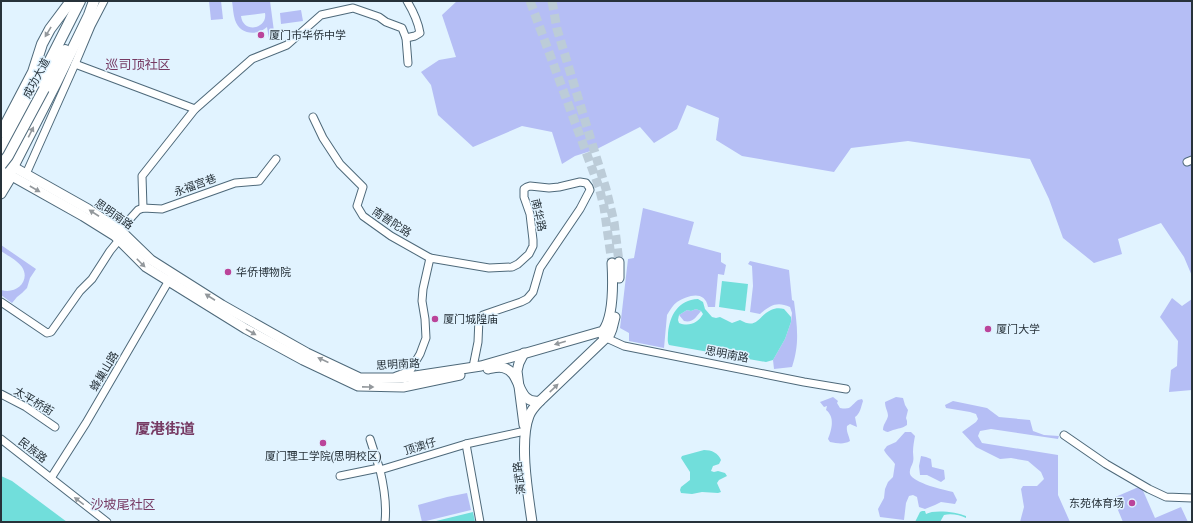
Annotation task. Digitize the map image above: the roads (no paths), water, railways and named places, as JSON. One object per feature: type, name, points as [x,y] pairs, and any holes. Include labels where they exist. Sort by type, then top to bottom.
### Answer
[{"type":"highway","points":[[1,133],[33,72],[42,44],[50,29],[71,1]]},
{"type":"highway","name":"成功大道","points":[[1,165],[8,156],[80,1]]},
{"type":"highway","points":[[1,185],[10,171],[80,35],[89,15],[93,1]]},
{"type":"highway","name":"成功大道","points":[[1,150],[93,1]]},
{"type":"main road","name":"思明南路","points":[[1,160],[10,171],[115,236],[146,267],[171,277],[307,353],[360,378],[402,378],[473,367],[596,334]]},
{"type":"main road","name":"思明南路","points":[[10,171],[26,174],[88,209],[120,230],[171,277],[253,333],[303,360],[358,386],[403,387],[500,367],[512,372],[526,397],[531,401],[540,401]]},
{"type":"main road","points":[[1,194],[10,171]]},
{"type":"main road","points":[[525,431],[532,409],[606,338],[612,329],[619,288],[616,262],[607,326],[603,331],[596,334]]},
{"type":"main road","points":[[577,338],[586,344],[587,356]]},
{"type":"main road","name":"演武路","points":[[524,353],[518,367],[518,384],[536,522]]},
{"type":"main road","name":"演武路","points":[[525,431],[526,477],[532,522]]},
{"type":"street","points":[[26,174],[91,26],[104,1]]},
{"type":"street","points":[[406,38],[420,33],[415,14],[407,1]]},
{"type":"street","points":[[120,230],[138,210],[143,208],[142,176],[195,108],[252,59],[287,45],[321,15],[353,8],[379,17],[386,22],[402,28],[406,38],[408,63]]},
{"type":"street","points":[[75,64],[195,108]]},
{"type":"street","name":"南普陀路","points":[[313,117],[323,138],[340,164],[363,187],[358,206],[363,216],[391,236],[430,258]]},
{"type":"street","name":"永福宫巷","points":[[143,208],[162,209],[235,183],[258,181],[276,159]]},
{"type":"street","name":"南华路","points":[[430,258],[489,268],[512,267],[524,260],[529,254],[534,240],[530,214],[524,197],[524,189],[530,186],[549,188],[559,187],[580,182],[586,183],[589,187],[589,194],[580,209],[540,268],[533,292],[527,299],[521,302],[483,315],[480,318],[478,342],[473,367]]},
{"type":"street","points":[[1,302],[47,333],[51,332],[80,291],[92,279],[119,240]]},
{"type":"street","points":[[392,378],[410,371],[420,354],[426,338],[426,319],[422,301],[423,289],[430,258]]},
{"type":"street","name":"蜂巢山路","points":[[51,478],[86,423],[171,277]]},
{"type":"street","name":"思明南路","points":[[596,334],[624,346],[846,389]]},
{"type":"street","name":"太平桥街","points":[[1,394],[26,407],[55,426]]},
{"type":"street","name":"顶澳仔","points":[[340,476],[380,469],[466,444],[525,431]]},
{"type":"street","points":[[1064,435],[1106,464],[1166,497],[1192,498]]},
{"type":"street","name":"民族路","points":[[1,439],[107,522]]},
{"type":"street","points":[[370,439],[380,469],[384,489],[386,515],[385,522]]},
{"type":"street","points":[[466,444],[480,522]]},
{"type":"tunnel","points":[[530,1],[599,187],[604,207],[612,263]]},
{"type":"tunnel","points":[[552,1],[557,29],[606,189],[614,222],[619,262]]},
{"type":"place","name":"厦门市华侨中学","points":[[261,35]]},
{"type":"place","name":"华侨博物院","points":[[228,272]]},
{"type":"place","name":"厦门城隍庙","points":[[435,319]]},
{"type":"place","name":"厦门大学","points":[[988,329]]},
{"type":"place","name":"厦门理工学院(思明校区)","points":[[323,443]]},
{"type":"place","name":"东苑体育场","points":[[1132,503]]},
{"type":"district","name":"巡司顶社区","points":[[138,64]]},
{"type":"district","name":"厦港街道","points":[[165,428]]},
{"type":"district","name":"沙坡尾社区","points":[[123,504]]}]
